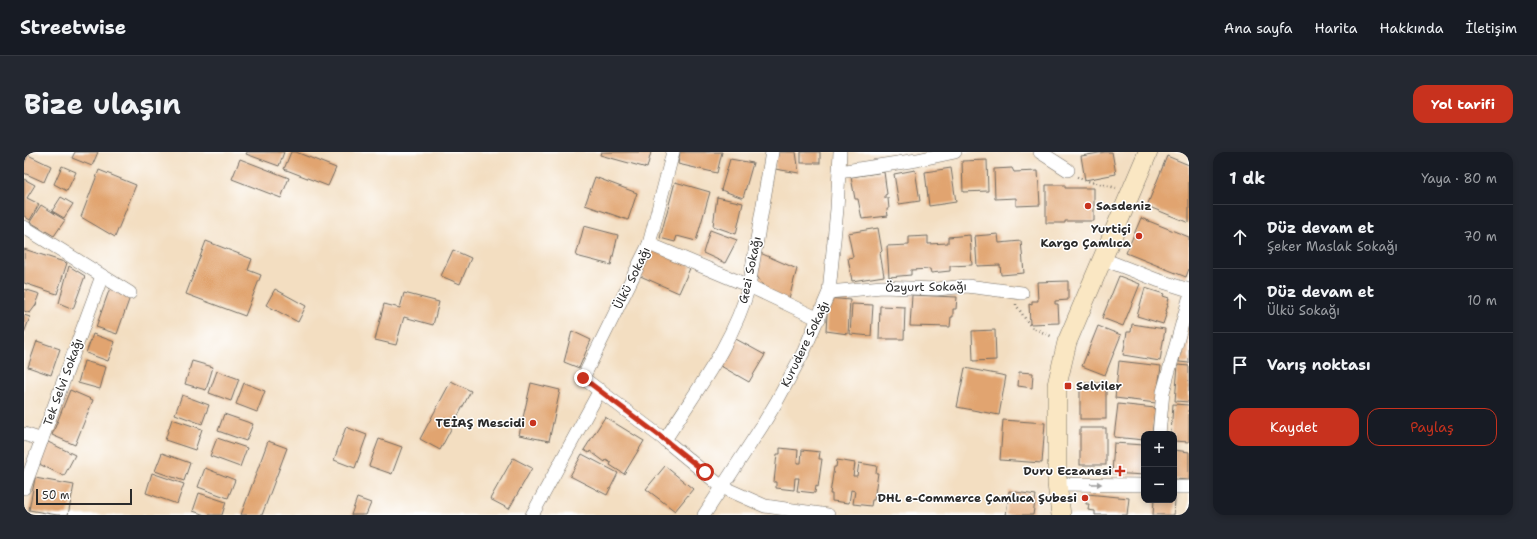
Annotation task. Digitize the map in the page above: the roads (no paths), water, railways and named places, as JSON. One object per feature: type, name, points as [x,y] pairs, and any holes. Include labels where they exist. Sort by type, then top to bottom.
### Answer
[{"type":"street","name":"Ülkü Sokağı","points":[[600,390],[583,378],[649,244],[673,152]]},
{"type":"street","name":"Gezi Sokağı","points":[[665,440],[710,370],[738,319],[749,286],[772,152]]},
{"type":"street","name":"Kurudere Sokağı","points":[[704,515],[777,401],[804,351],[830,292],[840,152]]},
{"type":"street","points":[[839,172],[917,160],[955,152]]},
{"type":"street","points":[[1040,152],[1068,170]]},
{"type":"street","points":[[1060,515],[1057,484],[1057,385],[1067,342],[1148,152]]},
{"type":"street","points":[[24,227],[130,293]]},
{"type":"street","points":[[649,244],[749,286],[819,319]]},
{"type":"street","points":[[1103,259],[1157,280],[1189,290]]},
{"type":"street","name":"Tek Selvi Sokağı","points":[[24,488],[102,276]]},
{"type":"street","name":"Özyurt Sokağı","points":[[830,292],[882,287],[937,288],[967,286],[1022,293]]},
{"type":"street","points":[[1159,431],[1163,392],[1189,299]]},
{"type":"street","points":[[532,515],[600,390],[665,440],[722,487],[765,506],[828,515]]},
{"type":"street","points":[[24,434],[42,440]]},
{"type":"street","points":[[1057,484],[1141,485]]},
{"type":"street","points":[[1177,487],[1189,487]]},
{"type":"place","name":"Sasdeniz","points":[[1088,206]]},
{"type":"place","name":"Yurtiçi Kargo Çamlıca","points":[[1139,236]]},
{"type":"place","name":"Selviler","points":[[1068,386]]},
{"type":"place","name":"TEİAŞ Mescidi","points":[[533,423]]},
{"type":"place","name":"Duru Eczanesi","points":[[1120,471]]},
{"type":"place","name":"DHL e-Commerce Çamlıca Şubesi","points":[[1085,498]]}]
